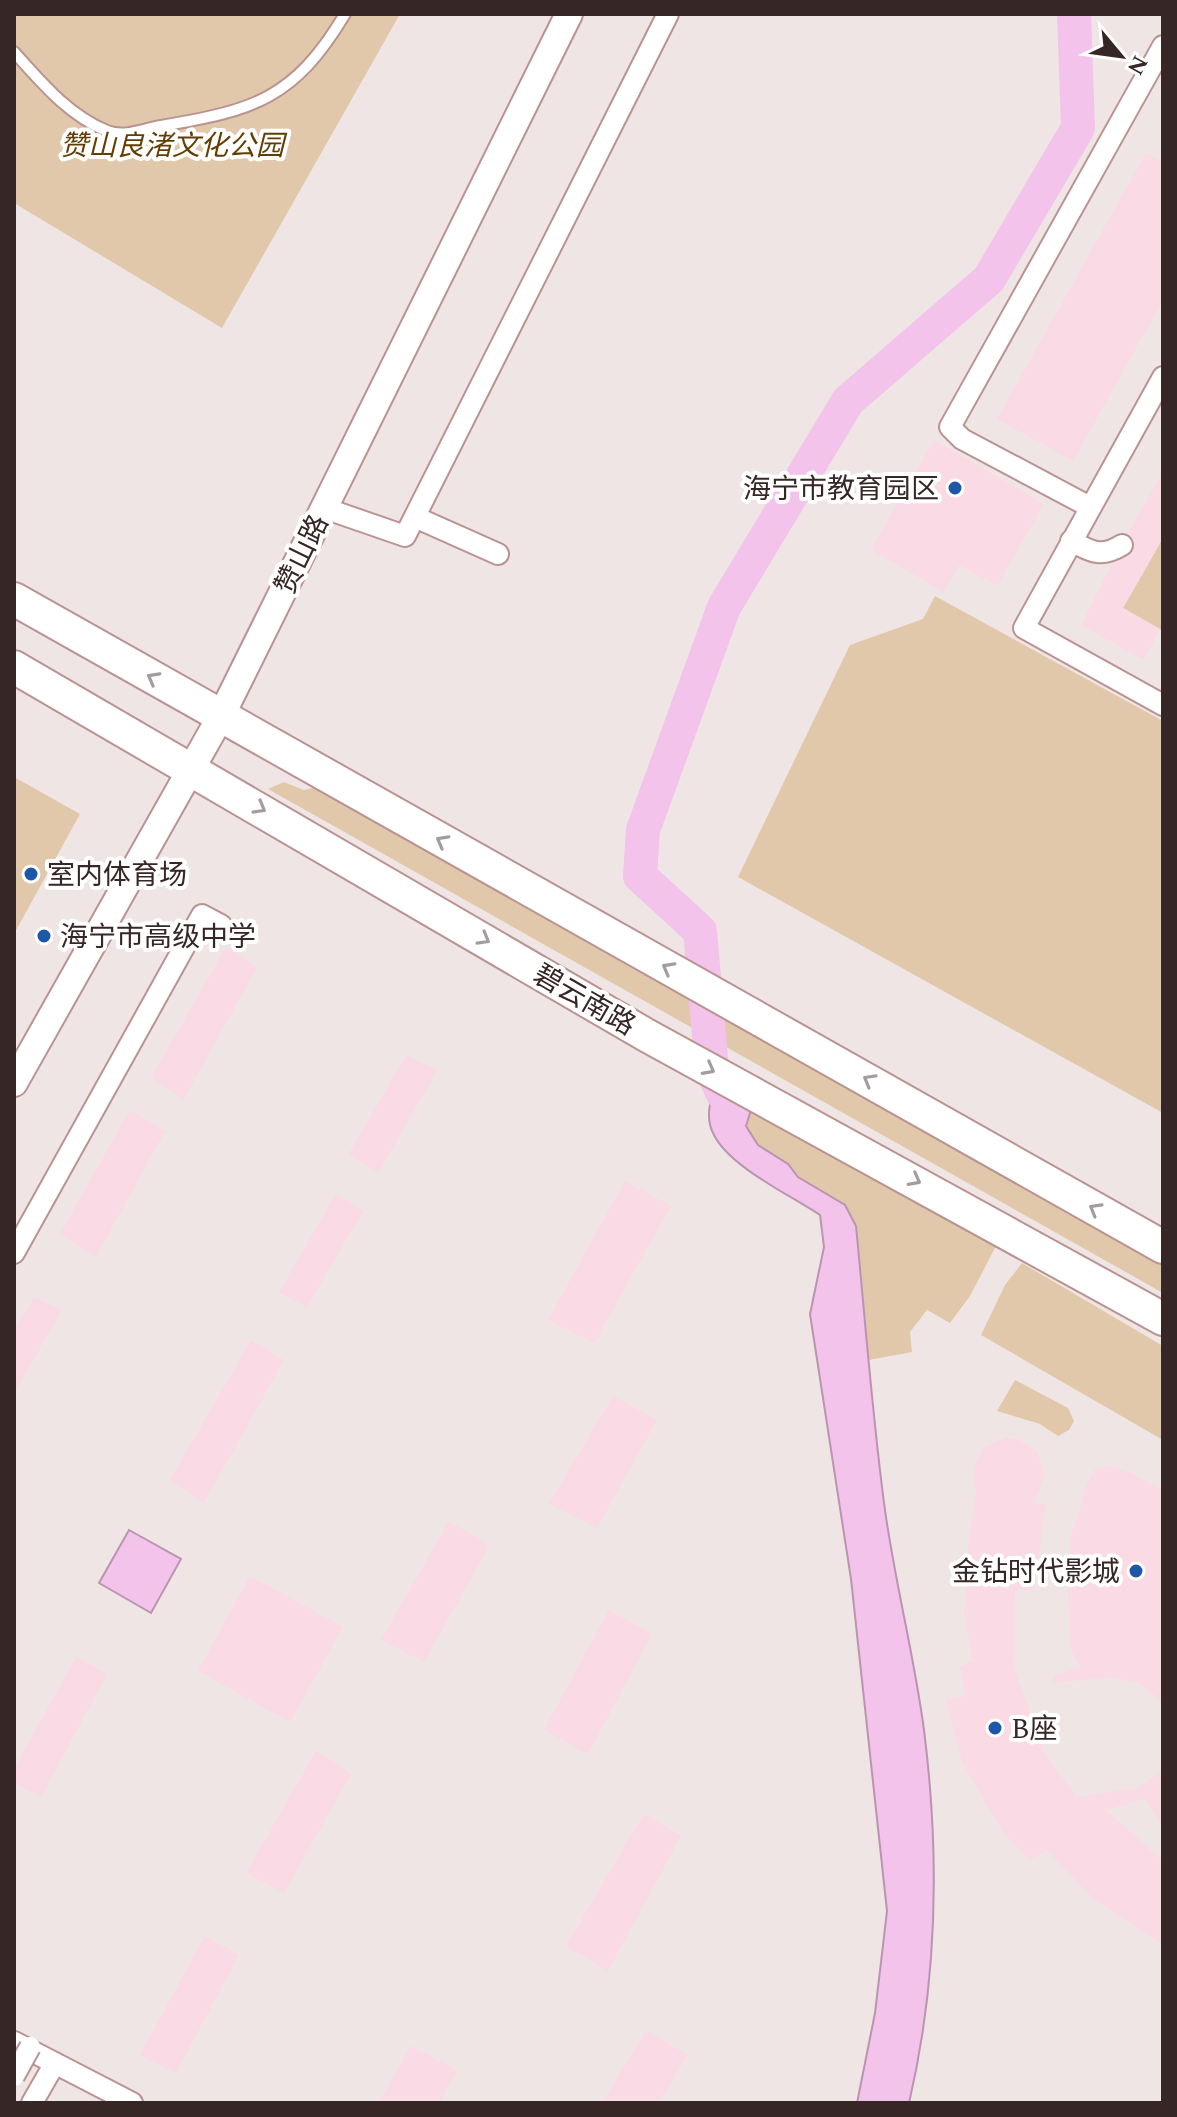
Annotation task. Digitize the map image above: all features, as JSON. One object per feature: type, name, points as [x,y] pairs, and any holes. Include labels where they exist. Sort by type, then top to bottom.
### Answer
[{"type":"main road","points":[[14,599],[1163,1247]]},
{"type":"main road","name":"碧云南路","points":[[14,667],[646,1035],[1163,1319]]},
{"type":"street","name":"赞山路","points":[[14,1083],[221,716],[569,14]]},
{"type":"street","points":[[324,508],[405,536],[668,14]]},
{"type":"street","points":[[1090,507],[962,439],[950,427],[1163,46]]},
{"type":"street","points":[[1163,377],[1024,628],[1163,705]]},
{"type":"street","points":[[415,517],[498,554]]},
{"type":"street","points":[[1071,541],[1097,555],[1109,554],[1122,545]]},
{"type":"street","points":[[14,1253],[202,915],[221,925]]},
{"type":"street","points":[[14,2076],[22,2044],[132,2103]]},
{"type":"street","points":[[32,2103],[55,2063]]},
{"type":"lane","points":[[14,52],[50,93],[74,111],[109,132],[133,133],[192,122],[267,100],[290,85],[310,63],[330,40],[345,14]]},
{"type":"shaded area","points":[[14,14],[1163,14],[1163,2103],[14,2103]]},
{"type":"shaded area","points":[[713,1091],[751,1110],[746,1126],[758,1145],[788,1164],[798,1177],[845,1205],[856,1226],[884,1503],[920,1702],[932,1824],[931,1964],[919,2057],[909,2103],[857,2103],[875,2013],[887,1911],[851,1579],[810,1314],[824,1247],[820,1215],[762,1180],[722,1147],[709,1119]]},
{"type":"shaded area","points":[[129,1530],[181,1559],[151,1613],[99,1583]]},
{"type":"green space","name":"赞山良渚文化公园","points":[[14,14],[400,14],[222,328],[14,203]]},
{"type":"green space","points":[[1163,538],[1163,631],[1123,608]]},
{"type":"green space","points":[[935,596],[1163,721],[1163,1113],[738,877],[850,645],[923,619]]},
{"type":"green space","name":"室内体育场","points":[[14,777],[80,814],[14,934]]},
{"type":"green space","points":[[284,782],[304,790],[317,787],[1163,1265],[1163,1293],[268,789]]},
{"type":"green space","points":[[751,1110],[996,1246],[970,1296],[950,1323],[927,1310],[910,1332],[912,1352],[869,1360],[856,1226],[845,1205],[798,1177],[788,1164],[758,1145],[745,1126]]},
{"type":"green space","points":[[1022,1263],[1163,1346],[1163,1440],[981,1335],[1005,1285]]},
{"type":"green space","points":[[1015,1380],[1068,1408],[1074,1421],[1069,1430],[1058,1436],[1040,1424],[997,1411]]},
{"type":"building","points":[[1146,153],[1163,162],[1163,300],[1073,461],[997,419]]},
{"type":"building","points":[[934,440],[1044,504],[997,586],[959,565],[944,592],[871,550]]},
{"type":"building","points":[[1163,471],[1163,538],[1123,608],[1160,629],[1144,660],[1081,625],[1112,564],[1133,551],[1134,540],[1128,534]]},
{"type":"building","points":[[226,947],[257,967],[184,1099],[151,1078]]},
{"type":"building","points":[[406,1055],[437,1071],[379,1172],[348,1155]]},
{"type":"building","points":[[130,1110],[165,1131],[96,1257],[60,1234]]},
{"type":"building","points":[[625,1181],[671,1206],[594,1343],[548,1320]]},
{"type":"building","points":[[336,1194],[363,1211],[307,1307],[279,1292]]},
{"type":"building","points":[[34,1297],[62,1310],[14,1393],[14,1331]]},
{"type":"building","points":[[251,1340],[284,1360],[204,1503],[170,1480]]},
{"type":"building","points":[[613,1396],[657,1420],[597,1528],[549,1504]]},
{"type":"building","name":"B座","points":[[1006,1438],[1018,1439],[1037,1451],[1045,1473],[1034,1504],[1046,1504],[1034,1590],[1015,1590],[1014,1667],[1045,1753],[1076,1797],[1138,1788],[1163,1771],[1163,1826],[1145,1799],[1106,1810],[1163,1861],[1163,1945],[1095,1900],[1046,1850],[1030,1860],[1002,1831],[962,1762],[946,1700],[965,1696],[960,1667],[973,1660],[964,1614],[969,1535],[976,1492],[973,1468],[984,1447]]},
{"type":"building","points":[[1106,1466],[1131,1473],[1163,1491],[1163,1702],[1140,1684],[1112,1677],[1054,1683],[1053,1676],[1081,1667],[1071,1650],[1067,1580],[1070,1580],[1070,1540],[1087,1484],[1095,1469]]},
{"type":"building","points":[[449,1521],[489,1546],[424,1662],[381,1640]]},
{"type":"building","points":[[250,1576],[343,1627],[290,1722],[198,1671]]},
{"type":"building","points":[[609,1610],[652,1634],[588,1754],[544,1730]]},
{"type":"building","points":[[76,1657],[107,1674],[41,1797],[14,1782],[14,1769]]},
{"type":"building","points":[[316,1751],[351,1774],[284,1893],[246,1873]]},
{"type":"building","points":[[644,1814],[681,1836],[608,1971],[566,1946]]},
{"type":"building","points":[[205,1936],[239,1955],[176,2073],[140,2055]]},
{"type":"building","points":[[646,2031],[688,2055],[658,2103],[602,2103]]},
{"type":"building","points":[[411,2046],[457,2070],[439,2103],[378,2103]]},
{"type":"waterway","points":[[723,1094],[712,1070],[700,931],[640,876],[643,830],[724,607],[848,401],[989,279],[1078,128],[1074,14]]},
{"type":"place","name":"海宁市教育园区","points":[[955,488]]},
{"type":"place","name":"室内体育场","points":[[31,874]]},
{"type":"place","name":"海宁市高级中学","points":[[44,936]]},
{"type":"place","name":"金钻时代影城","points":[[1136,1571]]},
{"type":"place","name":"B座","points":[[995,1728]]}]
